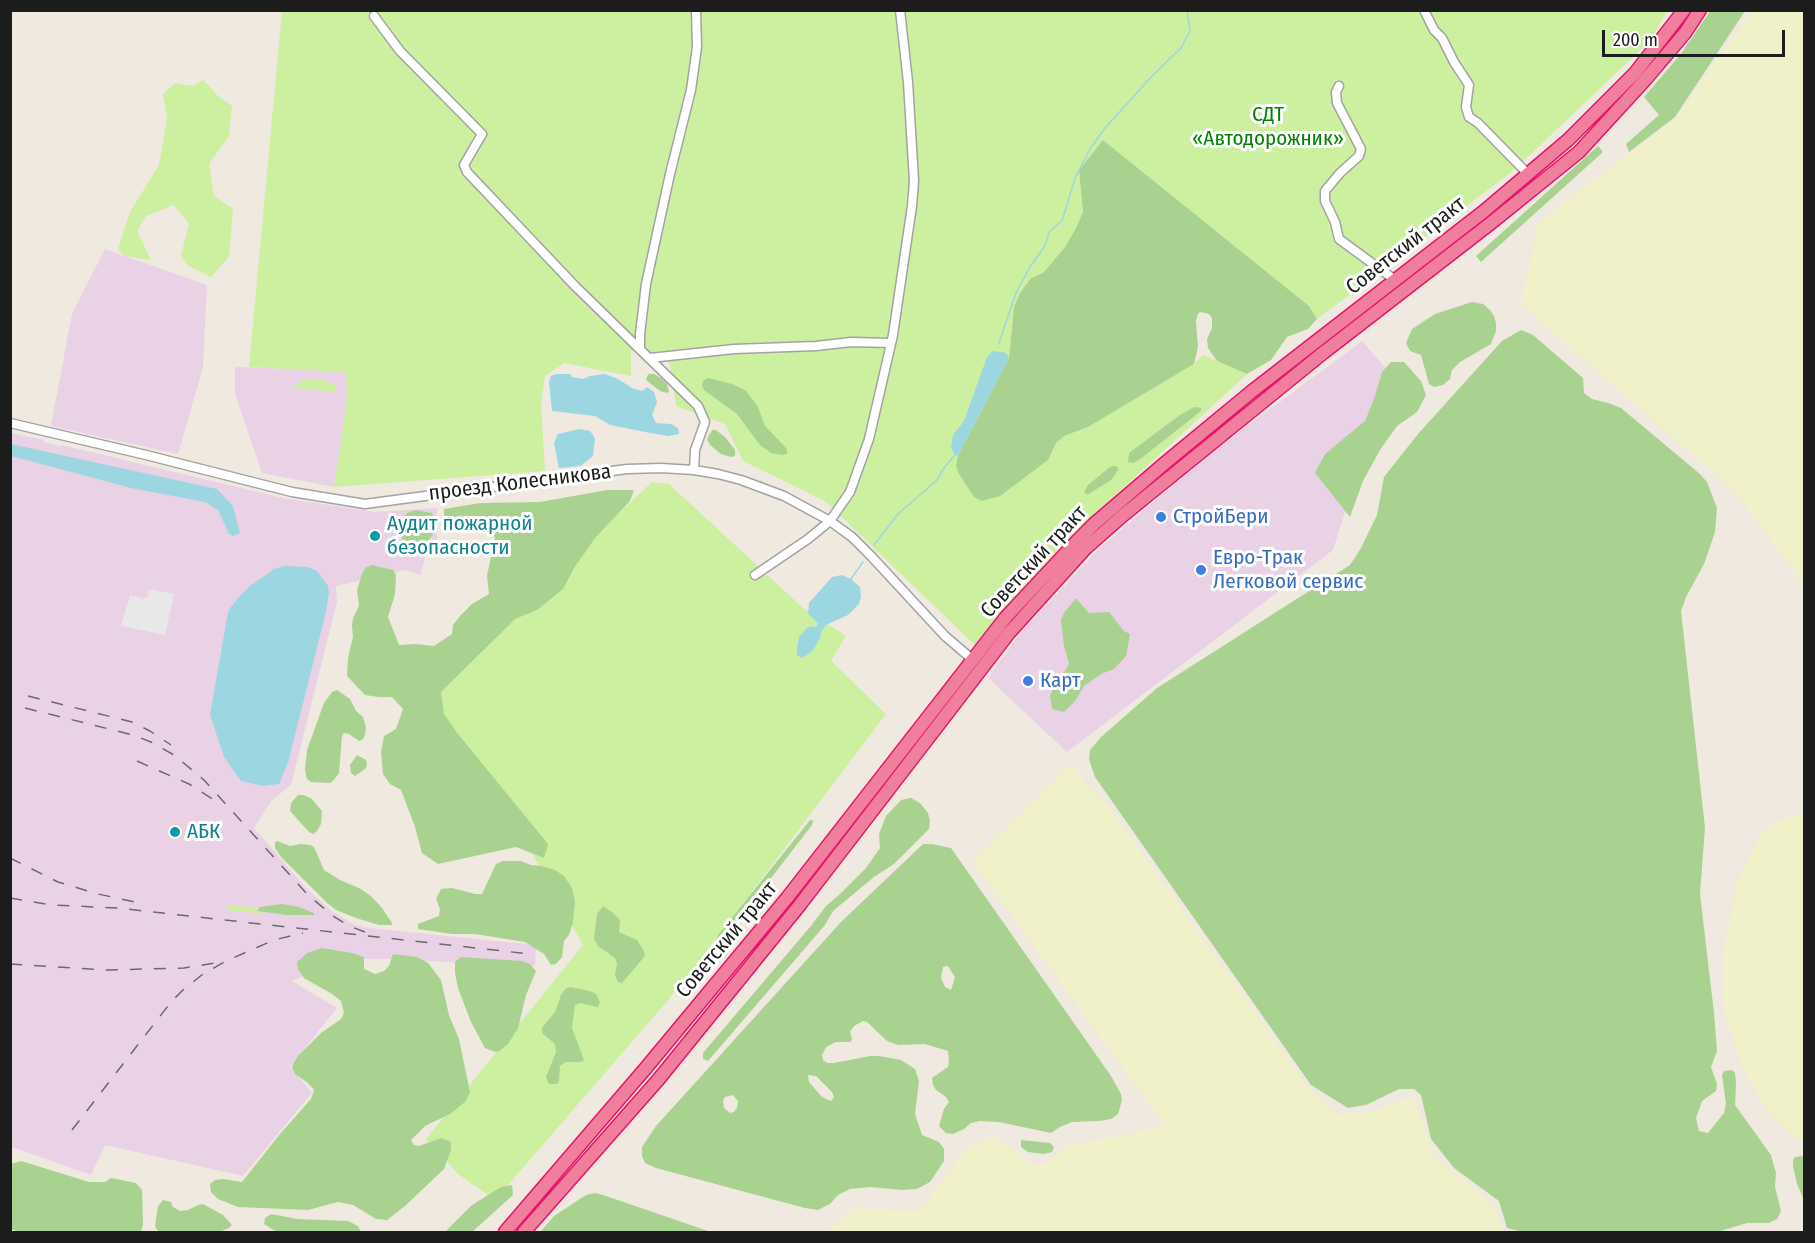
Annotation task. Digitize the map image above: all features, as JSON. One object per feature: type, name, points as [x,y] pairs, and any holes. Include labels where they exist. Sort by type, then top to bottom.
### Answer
[{"type":"highway","name":"Советский тракт","points":[[524,1233],[658,1080],[762,952],[977,664],[1006,617],[1094,524],[1243,399],[1483,212],[1568,140],[1635,73],[1684,10]]},
{"type":"highway","name":"Советский тракт","points":[[505,1233],[652,1061],[977,664],[1085,549],[1121,517],[1318,357],[1579,152],[1652,73],[1685,33],[1700,10]]},
{"type":"street","points":[[640,348],[646,284],[691,90],[697,47],[696,10]]},
{"type":"street","points":[[755,575],[808,539],[830,520],[850,492],[869,439],[891,343],[914,181],[908,82],[900,10]]},
{"type":"street","points":[[1424,10],[1434,30],[1442,38],[1469,84],[1466,107],[1469,117],[1478,123],[1528,174]]},
{"type":"street","points":[[374,16],[400,51],[482,134],[464,165],[466,172],[575,286],[698,406],[705,422],[695,450],[694,470]]},
{"type":"street","points":[[1339,86],[1336,92],[1337,103],[1361,149],[1359,156],[1325,191],[1325,201],[1335,222],[1339,239],[1395,280]]},
{"type":"street","points":[[650,358],[734,349],[851,342],[891,343]]},
{"type":"street","name":"проезд Колесникова","points":[[10,423],[292,492],[365,504],[627,469],[694,470],[741,480],[805,506],[830,520],[871,556],[945,636],[977,664]]},
{"type":"shaded area","points":[[105,249],[207,285],[203,367],[178,454],[51,426],[72,314]]},
{"type":"shaded area","points":[[1362,341],[1389,372],[1333,550],[1067,752],[988,678],[1022,631],[1099,549],[1207,456]]},
{"type":"shaded area","points":[[235,367],[346,371],[347,401],[334,487],[262,473],[235,394]]},
{"type":"shaded area","points":[[11,433],[283,498],[375,512],[437,508],[437,553],[426,552],[421,575],[404,570],[336,586],[337,602],[291,785],[272,800],[254,828],[306,888],[333,912],[355,925],[536,945],[535,966],[357,959],[312,972],[292,981],[337,1008],[290,1067],[312,1093],[243,1176],[105,1145],[91,1175],[11,1148]]},
{"type":"shaded area","points":[[149,589],[174,594],[165,635],[121,626],[130,595],[144,599],[148,596]]},
{"type":"green space","points":[[1711,10],[1745,11],[1675,117],[1629,152],[1626,144],[1659,115],[1644,97],[1680,55]]},
{"type":"green space","name":"СДТ «Автодорожник»","points":[[282,11],[1667,11],[1651,40],[1514,170],[1317,319],[1309,306],[1103,140],[1079,170],[1083,213],[1076,228],[1065,247],[1043,273],[1031,278],[1020,293],[1014,307],[1009,358],[958,455],[956,466],[959,474],[1048,460],[1056,443],[1064,436],[1088,427],[1194,364],[1203,355],[1247,374],[1069,538],[976,646],[825,501],[743,461],[725,424],[676,406],[669,360],[631,351],[631,376],[564,363],[545,376],[541,403],[545,471],[334,487],[347,401],[346,372],[249,367]]},
{"type":"green space","points":[[1752,11],[1804,11],[1804,584],[1737,494],[1521,304],[1538,223],[1675,119]]},
{"type":"green space","points":[[203,80],[218,96],[232,106],[229,136],[209,164],[214,196],[233,209],[229,257],[211,277],[187,265],[181,255],[189,224],[174,205],[146,216],[137,231],[151,260],[124,256],[118,249],[130,212],[159,165],[167,118],[163,94],[175,83],[193,86]]},
{"type":"green space","points":[[1103,140],[1309,306],[1317,319],[1308,329],[1287,337],[1271,360],[1247,374],[1217,361],[1208,348],[1207,339],[1212,328],[1212,318],[1209,314],[1200,312],[1196,321],[1198,347],[1194,364],[1088,427],[1064,436],[1056,443],[1048,460],[1000,496],[982,501],[974,497],[959,474],[956,466],[958,455],[1009,358],[1014,307],[1020,293],[1031,278],[1043,273],[1065,247],[1076,228],[1083,212],[1079,170]]},
{"type":"green space","points":[[1598,146],[1603,152],[1481,262],[1476,256]]},
{"type":"green space","points":[[1472,302],[1483,304],[1494,316],[1496,331],[1491,344],[1460,362],[1452,370],[1450,379],[1443,385],[1434,387],[1429,384],[1421,355],[1410,351],[1406,343],[1412,329],[1435,314]]},
{"type":"green space","points":[[1521,330],[1533,335],[1583,378],[1584,393],[1592,399],[1621,408],[1700,474],[1707,482],[1717,508],[1715,532],[1704,564],[1681,611],[1705,828],[1700,894],[1717,1051],[1711,1067],[1717,1084],[1716,1091],[1702,1101],[1696,1118],[1699,1131],[1708,1133],[1724,1113],[1726,1104],[1722,1075],[1724,1071],[1732,1070],[1735,1073],[1736,1083],[1735,1105],[1771,1155],[1776,1173],[1775,1187],[1781,1211],[1777,1219],[1769,1223],[1747,1223],[1717,1232],[1522,1232],[1507,1228],[1499,1201],[1454,1168],[1431,1139],[1421,1095],[1414,1089],[1399,1089],[1366,1105],[1348,1108],[1311,1085],[1095,777],[1089,759],[1090,750],[1101,737],[1157,688],[1350,565],[1377,515],[1384,477],[1418,434],[1502,341]]},
{"type":"green space","points":[[1391,362],[1404,362],[1421,381],[1426,395],[1417,412],[1397,426],[1380,450],[1363,481],[1350,517],[1315,473],[1325,454],[1365,421],[1382,372]]},
{"type":"green space","points":[[648,374],[661,378],[667,384],[669,392],[660,391],[646,380]]},
{"type":"green space","points":[[708,378],[745,390],[757,405],[765,426],[787,449],[787,454],[771,453],[760,445],[737,414],[704,390],[703,381]]},
{"type":"green space","points":[[303,380],[323,380],[335,385],[336,392],[293,387]]},
{"type":"green space","points":[[1194,407],[1201,408],[1201,411],[1139,460],[1133,463],[1128,462],[1129,453]]},
{"type":"green space","points":[[712,430],[716,430],[726,438],[735,450],[735,456],[721,454],[710,445],[707,439]]},
{"type":"green space","points":[[1114,466],[1118,467],[1118,470],[1111,480],[1087,495],[1084,492],[1088,485]]},
{"type":"green space","points":[[652,482],[669,484],[803,608],[846,636],[831,661],[886,714],[682,984],[495,1200],[458,1174],[426,1139],[583,945],[499,794],[422,698]]},
{"type":"green space","points":[[607,490],[634,490],[630,501],[595,538],[574,568],[563,589],[537,610],[515,619],[441,692],[444,714],[458,734],[548,844],[544,858],[516,847],[438,864],[422,853],[401,790],[390,784],[383,774],[381,752],[384,736],[396,729],[403,709],[392,697],[365,695],[347,676],[353,637],[353,618],[359,606],[357,590],[362,574],[365,568],[372,565],[393,570],[396,575],[395,594],[388,617],[399,645],[434,646],[452,634],[453,625],[472,604],[489,594],[487,576],[495,537],[485,531],[461,526],[444,519],[444,509],[480,503],[540,502]]},
{"type":"green space","points":[[415,510],[432,513],[435,529],[425,544],[411,548],[402,542],[401,530],[404,517]]},
{"type":"green space","points":[[1076,598],[1089,613],[1109,612],[1124,631],[1130,634],[1126,656],[1114,669],[1101,674],[1084,686],[1075,701],[1064,712],[1052,709],[1050,695],[1069,664],[1061,620]]},
{"type":"green space","points":[[337,690],[350,699],[356,711],[363,717],[366,727],[365,735],[359,741],[344,733],[339,773],[330,783],[311,782],[307,779],[305,770],[307,750],[324,703],[332,692]]},
{"type":"green space","points":[[357,755],[366,760],[367,765],[355,776],[351,773],[350,765]]},
{"type":"green space","points":[[1071,763],[1089,787],[1105,802],[1308,1087],[1337,1115],[1373,1111],[1412,1097],[1435,1157],[1494,1206],[1504,1232],[826,1232],[855,1208],[919,1212],[968,1147],[994,1136],[1034,1166],[1046,1163],[1071,1145],[1149,1130],[1164,1124],[972,861]]},
{"type":"green space","points":[[298,795],[311,798],[322,811],[321,824],[313,834],[290,811],[291,803]]},
{"type":"green space","points":[[911,798],[920,803],[928,813],[929,829],[894,864],[874,877],[833,911],[825,925],[708,1061],[703,1059],[703,1053],[826,906],[866,868],[880,848],[879,834],[886,816],[901,800]]},
{"type":"green space","points":[[1804,813],[1804,1140],[1795,1137],[1769,1113],[1745,1072],[1724,1011],[1724,946],[1738,881],[1760,836],[1776,822]]},
{"type":"green space","points":[[810,820],[813,820],[812,825],[724,939],[716,940],[718,935]]},
{"type":"green space","points":[[277,841],[290,846],[301,844],[314,847],[324,870],[372,897],[392,925],[379,925],[336,910],[281,857],[275,848]]},
{"type":"green space","points":[[923,844],[951,848],[1111,1076],[1121,1094],[1122,1100],[1118,1114],[1111,1119],[1072,1122],[1051,1133],[999,1122],[980,1121],[971,1123],[953,1134],[946,1133],[939,1126],[944,1109],[949,1102],[936,1090],[932,1078],[948,1067],[948,1051],[925,1044],[898,1045],[887,1041],[863,1021],[854,1026],[850,1032],[851,1042],[836,1042],[826,1047],[822,1055],[823,1060],[827,1063],[834,1063],[879,1056],[901,1060],[915,1069],[919,1081],[915,1114],[922,1135],[939,1142],[944,1149],[944,1161],[930,1182],[917,1189],[871,1187],[850,1189],[818,1210],[656,1168],[645,1163],[642,1147],[656,1126],[841,922]],"holes":[[[948,966],[955,977],[951,990],[945,987],[941,978],[943,967]],[[808,1075],[816,1076],[834,1097],[831,1101],[822,1097],[809,1082]],[[733,1095],[738,1101],[734,1112],[730,1113],[724,1108],[725,1097]]]},
{"type":"green space","points":[[503,861],[521,861],[555,870],[564,876],[572,888],[575,901],[573,922],[569,935],[564,941],[562,957],[556,964],[551,965],[544,954],[525,942],[475,934],[452,934],[418,929],[418,924],[439,916],[440,909],[436,899],[441,889],[452,888],[482,894],[496,864]]},
{"type":"green space","points":[[282,904],[299,907],[314,915],[286,915],[257,911],[260,907]]},
{"type":"green space","points":[[229,905],[260,907],[257,911],[270,914],[232,911],[226,907]]},
{"type":"green space","points":[[603,906],[620,920],[619,932],[637,940],[644,951],[645,956],[622,983],[618,982],[615,975],[617,964],[615,958],[598,946],[594,939],[597,914]]},
{"type":"green space","points":[[322,948],[364,957],[364,969],[375,974],[384,971],[389,966],[393,954],[417,957],[428,963],[441,980],[449,1015],[459,1039],[470,1092],[466,1101],[450,1114],[425,1126],[411,1140],[414,1145],[419,1146],[441,1138],[451,1142],[451,1150],[444,1169],[387,1220],[376,1219],[353,1205],[338,1202],[308,1210],[238,1207],[218,1199],[211,1192],[210,1184],[215,1180],[242,1182],[311,1099],[314,1090],[295,1074],[293,1064],[321,1033],[341,1019],[344,1013],[341,1001],[304,978],[298,969],[297,962],[307,953]]},
{"type":"green space","points":[[461,957],[522,961],[530,964],[536,971],[526,995],[518,1028],[508,1044],[499,1051],[495,1052],[485,1048],[471,1022],[458,988],[455,973],[455,962]]},
{"type":"green space","points":[[570,987],[596,994],[600,1002],[598,1007],[580,1003],[575,1005],[572,1028],[584,1060],[565,1062],[560,1066],[557,1084],[549,1084],[546,1077],[556,1052],[555,1044],[542,1033],[542,1028],[555,1012],[565,989]]},
{"type":"green space","points":[[1021,1140],[1050,1143],[1054,1147],[1052,1152],[1044,1154],[1028,1152],[1021,1147]]},
{"type":"green space","points":[[1795,1157],[1804,1157],[1804,1200],[1793,1166]]},
{"type":"green space","points":[[21,1161],[89,1182],[105,1182],[111,1178],[136,1183],[142,1190],[143,1224],[141,1232],[19,1232],[11,1229],[11,1164]]},
{"type":"green space","points":[[512,1185],[513,1195],[472,1232],[445,1232],[472,1205],[501,1187]]},
{"type":"green space","points":[[595,1193],[711,1232],[540,1232],[554,1216],[586,1195]]},
{"type":"green space","points":[[163,1200],[171,1202],[173,1207],[180,1211],[203,1204],[223,1215],[232,1225],[222,1231],[160,1232],[155,1226],[158,1206]]},
{"type":"green space","points":[[271,1214],[298,1219],[348,1221],[358,1226],[361,1232],[277,1232],[264,1224],[265,1218]]},
{"type":"water","points":[[993,351],[1006,353],[1009,358],[958,455],[955,455],[951,447],[953,435],[964,421],[987,357]]},
{"type":"water","points":[[570,374],[572,377],[583,379],[605,374],[632,388],[642,391],[647,387],[654,392],[657,402],[652,415],[656,423],[671,424],[678,428],[679,434],[668,436],[645,432],[610,425],[595,416],[552,411],[549,382],[551,376]]},
{"type":"water","points":[[579,429],[590,431],[595,438],[593,456],[580,466],[559,468],[554,443],[558,434]]},
{"type":"water","points":[[11,444],[217,489],[233,506],[240,533],[233,536],[229,534],[218,510],[205,502],[131,488],[11,456]]},
{"type":"water","points":[[284,566],[308,567],[317,571],[328,586],[329,593],[288,763],[279,784],[263,786],[241,781],[224,757],[210,715],[228,612],[250,586],[274,569]]},
{"type":"water","points":[[842,575],[860,587],[859,604],[848,615],[826,625],[814,649],[801,658],[797,655],[799,637],[807,628],[816,627],[818,623],[808,614],[809,603],[832,577]]},
{"type":"waterway","points":[[999,343],[1016,293],[1044,247],[1050,231],[1062,221],[1075,178],[1090,149],[1105,128],[1181,48],[1190,31],[1187,10]]},
{"type":"waterway","points":[[874,545],[898,514],[937,480],[955,455]]},
{"type":"waterway","points":[[851,579],[863,562]]},
{"type":"railway","points":[[28,696],[132,722],[171,745]]},
{"type":"railway","points":[[25,708],[133,735],[174,755],[204,780],[308,895],[333,916],[365,932]]},
{"type":"railway","points":[[137,761],[189,784],[217,802]]},
{"type":"railway","points":[[10,858],[58,882],[140,903]]},
{"type":"railway","points":[[10,898],[52,905],[117,908],[530,954]]},
{"type":"railway","points":[[72,1130],[171,1002],[183,990],[203,974],[226,961],[274,940],[303,933]]},
{"type":"railway","points":[[10,964],[107,970],[184,968],[215,963]]},
{"type":"place","name":"СтройБери","points":[[1161,517]]},
{"type":"place","name":"Аудит пожарной безопасности","points":[[375,536]]},
{"type":"place","name":"Евро-Трак Легковой сервис","points":[[1201,570]]},
{"type":"place","name":"Карт","points":[[1028,681]]},
{"type":"place","name":"АБК","points":[[175,832]]}]
